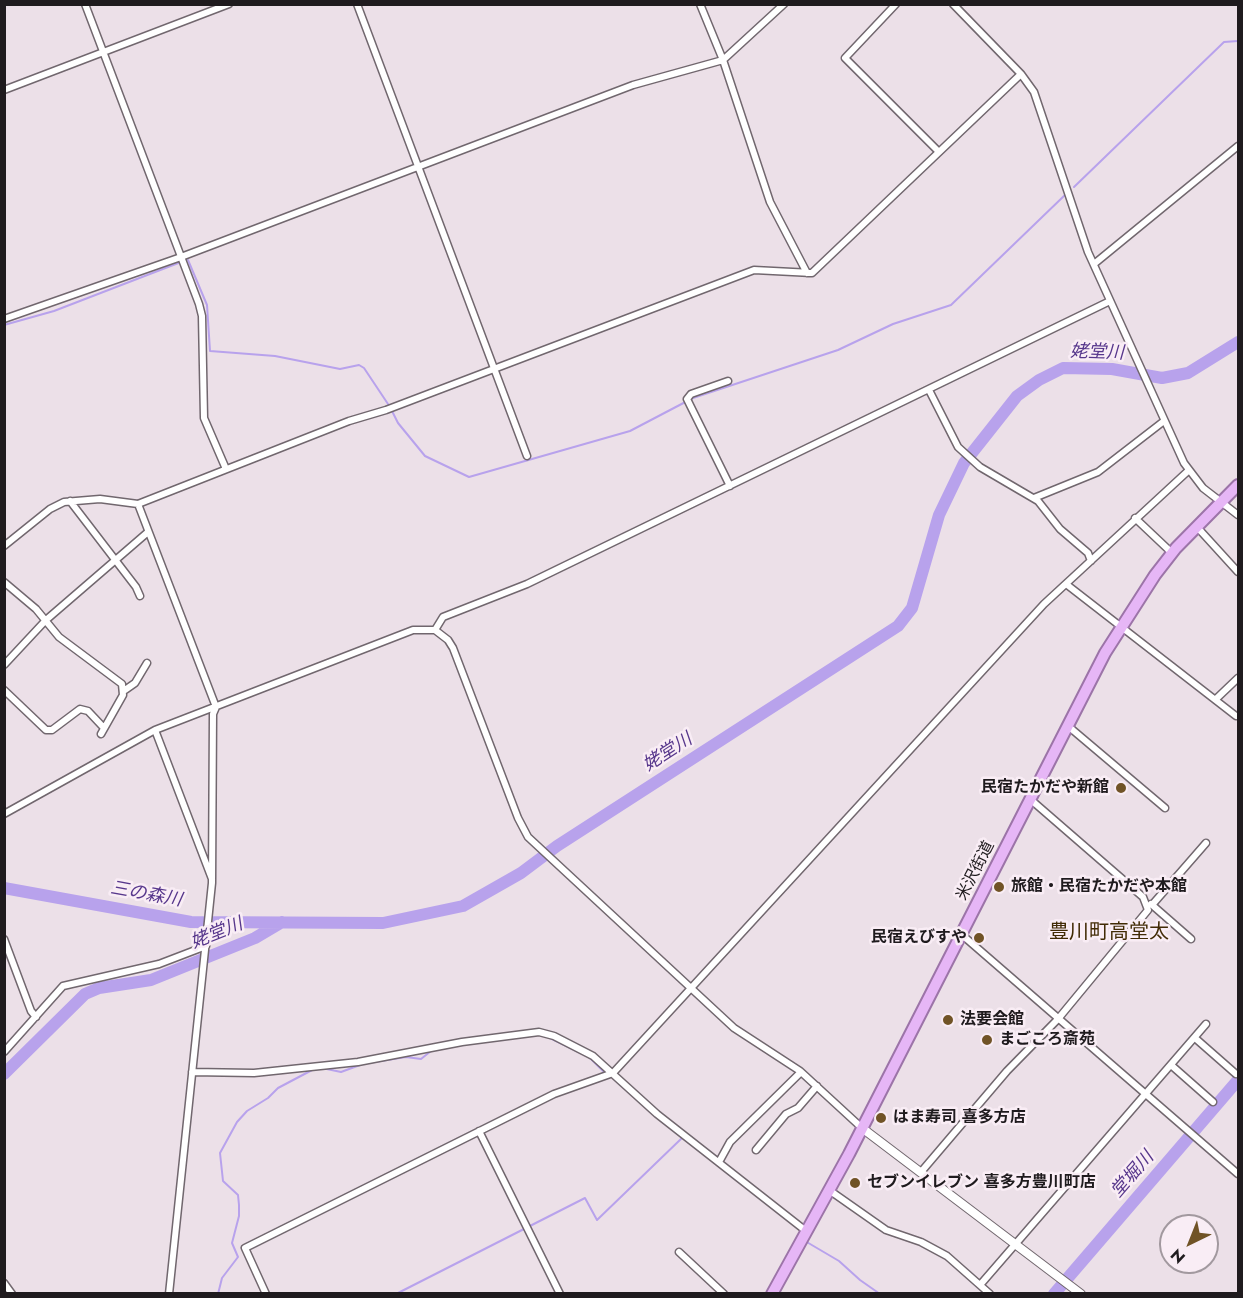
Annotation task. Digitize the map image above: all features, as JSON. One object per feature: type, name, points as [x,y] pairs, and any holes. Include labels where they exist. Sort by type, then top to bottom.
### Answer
[{"type":"highway","name":"米沢街道","points":[[772,1293],[862,1128],[1120,627],[1137,599],[1172,553],[1239,485]]},
{"type":"street","points":[[85,4],[202,316],[204,418],[226,469]]},
{"type":"street","points":[[4,90],[229,4]]},
{"type":"street","points":[[357,4],[527,456]]},
{"type":"street","points":[[700,4],[723,60],[770,202],[807,273]]},
{"type":"street","points":[[4,319],[181,256],[633,85],[723,60],[784,4]]},
{"type":"street","points":[[896,4],[845,58],[939,153]]},
{"type":"street","points":[[953,4],[1021,74],[1038,99],[1094,264],[1188,471],[1221,503],[1239,515]]},
{"type":"street","points":[[4,546],[50,509],[70,501],[100,499],[138,504],[754,270],[807,273],[819,267],[1021,74]]},
{"type":"street","points":[[1094,264],[1239,146]]},
{"type":"street","points":[[435,630],[443,617],[527,584],[1110,301]]},
{"type":"street","points":[[728,381],[691,394],[687,399],[730,486]]},
{"type":"street","points":[[929,390],[958,447],[977,464],[1034,498],[1060,529],[1088,553],[1091,561]]},
{"type":"street","points":[[1034,498],[1098,472],[1164,421]]},
{"type":"street","points":[[266,1293],[245,1248],[554,1095],[613,1072],[895,764],[1066,584],[1188,471]]},
{"type":"street","points":[[70,501],[136,586],[140,596]]},
{"type":"street","points":[[138,504],[216,707],[213,714],[210,912],[169,1293]]},
{"type":"street","points":[[1135,518],[1172,553]]},
{"type":"street","points":[[1197,526],[1239,572]]},
{"type":"street","points":[[4,665],[46,620],[148,532]]},
{"type":"street","points":[[4,582],[46,620],[59,637],[121,682],[125,690]]},
{"type":"street","points":[[1066,584],[1236,716]]},
{"type":"street","points":[[4,814],[155,730],[413,630],[435,630],[448,640],[453,648],[522,828],[535,843],[692,986],[734,1028],[801,1072],[862,1128],[1081,1293]]},
{"type":"street","points":[[4,690],[46,730],[52,730],[80,709],[88,711],[102,731],[125,690],[135,683],[147,663]]},
{"type":"street","points":[[1216,699],[1239,678]]},
{"type":"street","points":[[1068,726],[1165,808]]},
{"type":"street","points":[[155,730],[212,879]]},
{"type":"street","points":[[1030,799],[1191,939]]},
{"type":"street","points":[[921,1172],[1007,1071],[1058,1019],[1145,915],[1150,905],[1206,843]]},
{"type":"street","points":[[961,934],[1239,1174]]},
{"type":"street","points":[[4,939],[31,1011],[36,1017]]},
{"type":"street","points":[[4,1052],[63,986],[159,964],[205,948]]},
{"type":"street","points":[[980,1285],[1206,1024]]},
{"type":"street","points":[[192,1072],[255,1073],[358,1062],[532,1031],[554,1036],[587,1052],[613,1072],[657,1114],[806,1231]]},
{"type":"street","points":[[1195,1038],[1236,1074]]},
{"type":"street","points":[[1171,1065],[1213,1102]]},
{"type":"street","points":[[719,1162],[730,1142],[801,1072]]},
{"type":"street","points":[[756,1150],[786,1114],[798,1108],[817,1086]]},
{"type":"street","points":[[479,1131],[560,1293]]},
{"type":"street","points":[[829,1190],[886,1230],[921,1242],[946,1256],[990,1293]]},
{"type":"street","points":[[680,1252],[724,1293]]},
{"type":"street","points":[[4,1283],[12,1293]]},
{"type":"waterway","points":[[1074,187],[1224,42],[1238,41]]},
{"type":"waterway","points":[[392,411],[398,423],[425,456],[469,477],[630,431],[693,398],[838,350],[893,324],[951,305],[1066,194]]},
{"type":"waterway","points":[[188,260],[207,305],[210,351],[275,356],[340,369],[359,365],[364,368],[390,407]]},
{"type":"waterway","points":[[4,325],[54,311],[181,262]]},
{"type":"waterway","name":"姥堂川","points":[[4,888],[191,922],[383,923],[463,906],[521,873],[557,846],[898,626],[912,608],[939,515],[964,463],[1017,396],[1039,380],[1063,368],[1112,369],[1162,378],[1188,373],[1238,342]]},
{"type":"waterway","name":"姥堂川","points":[[4,1074],[85,994],[99,988],[151,980],[255,938],[282,922]]},
{"type":"waterway","points":[[550,1038],[589,1057],[605,1073]]},
{"type":"waterway","points":[[368,1063],[406,1057],[421,1059],[431,1051]]},
{"type":"waterway","points":[[322,1068],[341,1072],[360,1065]]},
{"type":"waterway","points":[[218,1294],[222,1278],[238,1257],[232,1243],[239,1216],[238,1195],[223,1181],[220,1153],[237,1122],[247,1111],[268,1098],[278,1088],[314,1069]]},
{"type":"waterway","name":"堂堀川","points":[[1054,1294],[1238,1080]]},
{"type":"waterway","points":[[396,1294],[585,1198],[597,1220],[683,1137]]},
{"type":"waterway","points":[[805,1241],[839,1261],[880,1294]]},
{"type":"place","name":"民宿たかだや新館","points":[[1121,788]]},
{"type":"place","name":"旅館・民宿たかだや本館","points":[[999,887]]},
{"type":"place","name":"民宿えびすや","points":[[979,938]]},
{"type":"place","name":"法要会館","points":[[948,1020]]},
{"type":"place","name":"まごころ斎苑","points":[[987,1040]]},
{"type":"place","name":"はま寿司 喜多方店","points":[[881,1118]]},
{"type":"place","name":"セブンイレブン 喜多方豊川町店","points":[[855,1183]]},
{"type":"district","name":"豊川町高堂太","points":[[1109,933]]},
{"type":"water label","name":"三の森川","points":[[146,895]]}]
